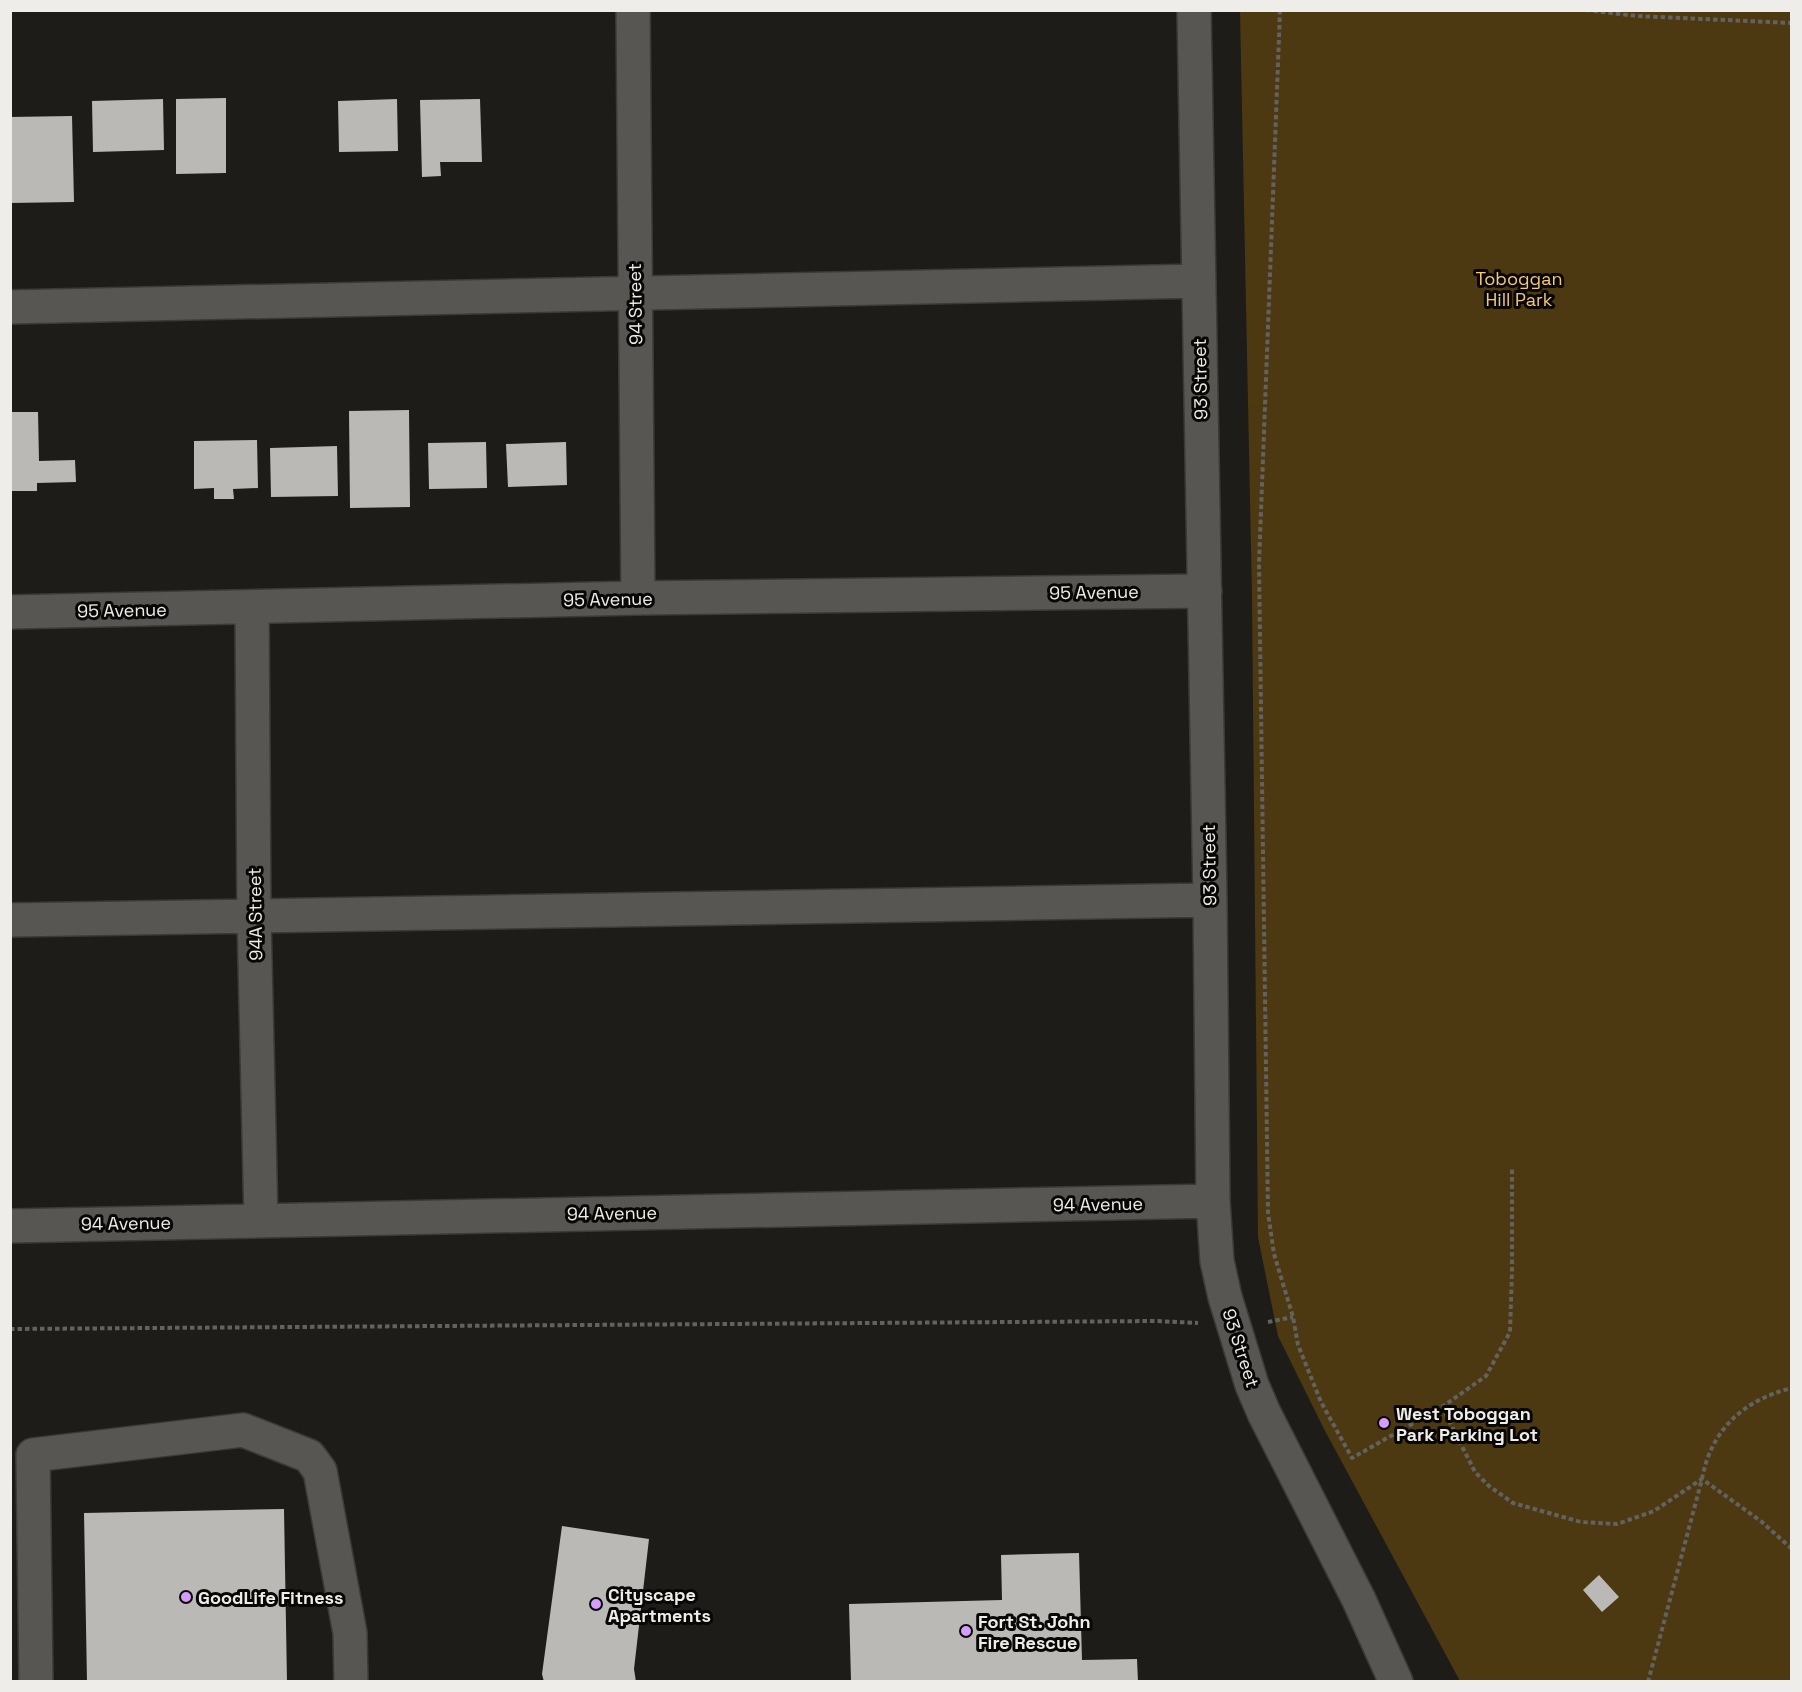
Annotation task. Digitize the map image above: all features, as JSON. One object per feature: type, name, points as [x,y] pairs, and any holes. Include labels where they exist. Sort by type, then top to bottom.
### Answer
[{"type":"street","name":"94 Street","points":[[633,10],[638,598]]},
{"type":"street","name":"93 Street","points":[[1194,10],[1210,900],[1213,1201],[1217,1261],[1224,1297],[1252,1385],[1289,1464],[1359,1600],[1396,1682]]},
{"type":"street","points":[[10,307],[1198,281]]},
{"type":"street","name":"95 Avenue","points":[[10,612],[638,598],[1205,591]]},
{"type":"street","name":"94A Street","points":[[252,607],[254,917],[261,1221]]},
{"type":"street","points":[[10,920],[1210,900]]},
{"type":"street","name":"94 Avenue","points":[[10,1226],[1213,1201]]},
{"type":"street","points":[[36,1682],[22,1455],[243,1430],[309,1456],[320,1471],[350,1632],[351,1682]]},
{"type":"path","points":[[1280,10],[1259,564],[1268,1213],[1274,1254],[1293,1317],[1298,1345],[1317,1392],[1352,1458],[1442,1407],[1486,1376],[1510,1332],[1512,1167]]},
{"type":"path","points":[[1586,10],[1637,16],[1791,23]]},
{"type":"path","points":[[1266,1323],[1293,1317]]},
{"type":"path","points":[[10,1329],[1156,1321]]},
{"type":"path","points":[[1648,1682],[1706,1458],[1722,1429],[1735,1416],[1767,1396],[1791,1388]]},
{"type":"path","points":[[1442,1407],[1475,1472],[1489,1486],[1513,1503],[1581,1522],[1617,1524],[1654,1511],[1702,1479]]},
{"type":"path","points":[[1702,1479],[1762,1522],[1791,1548]]},
{"type":"green space","name":"Toboggan Hill Park","points":[[1240,11],[1791,11],[1791,1681],[1460,1681],[1324,1429],[1278,1336],[1258,1237],[1252,597]]},
{"type":"building","points":[[226,98],[226,173],[176,174],[176,99]]},
{"type":"building","points":[[163,99],[164,150],[93,152],[92,101]]},
{"type":"building","points":[[397,99],[398,151],[339,152],[338,101]]},
{"type":"building","points":[[480,99],[482,162],[440,162],[441,176],[422,177],[420,100]]},
{"type":"building","points":[[72,116],[74,202],[10,203],[10,117]]},
{"type":"building","points":[[409,410],[410,507],[350,508],[349,411]]},
{"type":"building","points":[[10,412],[38,412],[39,461],[75,460],[76,482],[37,483],[37,491],[10,491]]},
{"type":"building","points":[[257,440],[258,488],[233,489],[234,499],[214,499],[214,488],[194,489],[194,441]]},
{"type":"building","points":[[486,442],[487,488],[429,489],[428,443]]},
{"type":"building","points":[[566,442],[567,485],[508,487],[506,444]]},
{"type":"building","points":[[337,446],[338,496],[271,497],[270,448]]},
{"type":"building","name":"GoodLife Fitness","points":[[284,1509],[287,1682],[87,1682],[84,1513]]},
{"type":"building","name":"Cityscape Apartments","points":[[562,1526],[649,1539],[634,1669],[636,1682],[544,1682],[542,1674]]},
{"type":"building","name":"Fort St. John Fire Rescue","points":[[1079,1553],[1082,1660],[1137,1659],[1138,1682],[851,1682],[849,1604],[1002,1600],[1001,1555]]},
{"type":"building","points":[[1599,1575],[1619,1597],[1602,1612],[1583,1590]]},
{"type":"place","name":"West Toboggan Park Parking Lot","points":[[1384,1423]]},
{"type":"place","name":"GoodLife Fitness","points":[[186,1597]]},
{"type":"place","name":"Cityscape Apartments","points":[[596,1604]]},
{"type":"place","name":"Fort St. John Fire Rescue","points":[[966,1631]]}]
